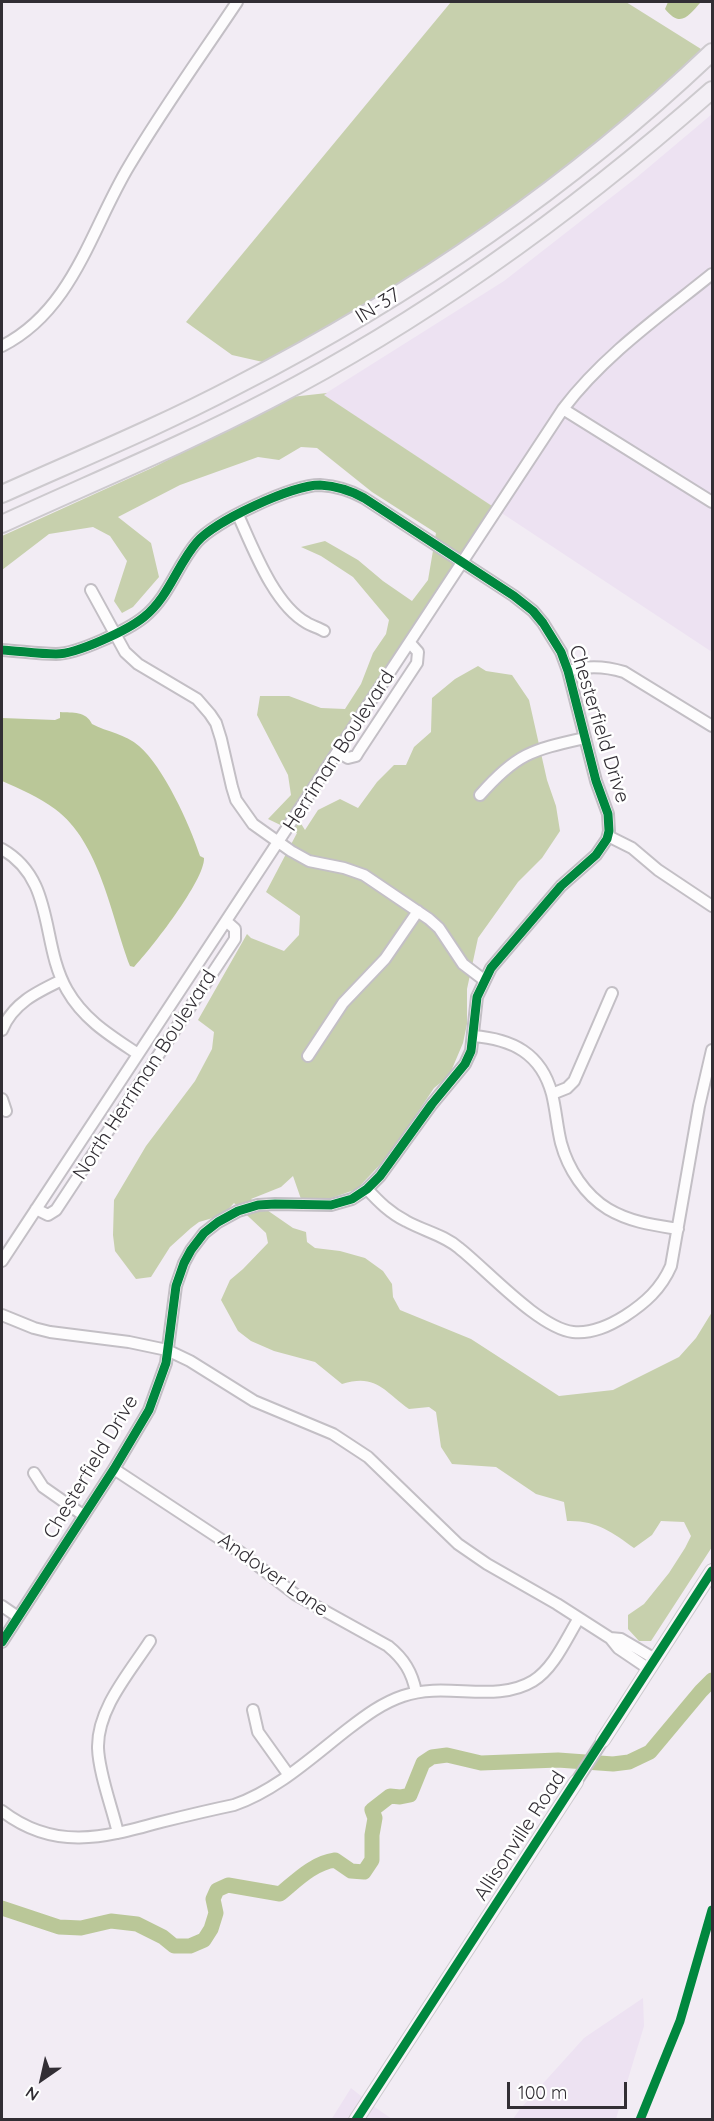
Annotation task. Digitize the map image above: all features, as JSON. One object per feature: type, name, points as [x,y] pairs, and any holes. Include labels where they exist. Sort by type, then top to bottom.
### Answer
[{"type":"highway","name":"IN-37","points":[[2,494],[234,387],[389,300],[487,235],[580,166],[712,52]]},
{"type":"highway","name":"IN-37","points":[[2,524],[230,420],[328,368],[403,324],[551,223],[643,151],[712,90]]},
{"type":"main road","name":"Allisonville Road","points":[[603,1740],[712,1571]]},
{"type":"main road","name":"Allisonville Road","points":[[356,2120],[576,1782]]},
{"type":"street","points":[[2,346],[36,321],[66,287],[81,262],[128,167],[237,2]]},
{"type":"street","name":"Herriman Boulevard","points":[[2,1261],[563,409],[588,378],[609,358],[712,274]]},
{"type":"street","points":[[563,409],[712,502]]},
{"type":"street","name":"Chesterfield Drive","points":[[2,650],[58,654],[84,647],[138,621],[153,609],[197,542],[213,528],[304,487],[320,485],[336,487],[364,498],[514,596],[533,611],[554,639],[568,671],[596,781],[608,814],[608,836],[604,845],[561,886],[491,968],[484,980],[475,1009],[471,1050],[465,1065],[432,1104],[380,1176],[352,1199],[331,1205],[258,1205],[228,1216],[204,1233],[191,1250],[180,1273],[173,1304],[166,1363],[149,1410],[114,1469],[2,1642]]},
{"type":"street","points":[[238,515],[262,568],[276,592],[299,618],[324,631]]},
{"type":"street","points":[[91,590],[120,646],[131,658],[197,699],[210,714],[216,723],[237,800],[253,824],[309,861],[358,872],[418,911],[439,928],[463,964],[484,980]]},
{"type":"street","points":[[338,753],[348,758],[356,756],[359,752],[417,663],[418,652],[410,643]]},
{"type":"street","points":[[568,671],[588,666],[613,668],[624,672],[712,726]]},
{"type":"street","points":[[480,795],[504,768],[514,761],[539,749],[585,738]]},
{"type":"street","points":[[608,836],[632,848],[658,870],[712,906]]},
{"type":"street","points":[[2,849],[23,866],[37,886],[55,960],[62,980],[75,1002],[92,1022],[138,1054]]},
{"type":"street","points":[[308,1056],[343,1003],[385,959],[418,911]]},
{"type":"street","name":"North Herriman Boulevard","points":[[36,1209],[43,1214],[50,1215],[63,1200],[235,939],[235,929],[226,921]]},
{"type":"street","points":[[2,1030],[8,1018],[22,1002],[62,980]]},
{"type":"street","points":[[552,1094],[567,1088],[574,1081],[612,993]]},
{"type":"street","points":[[473,1036],[498,1039],[524,1051],[538,1065],[552,1094],[561,1145],[569,1165],[586,1189],[606,1208],[642,1223],[678,1229]]},
{"type":"street","points":[[367,1189],[394,1214],[460,1248],[510,1294],[561,1328],[574,1332],[594,1331],[612,1324],[649,1299],[662,1284],[670,1266],[699,1106],[712,1050]]},
{"type":"street","points":[[2,1099],[6,1111]]},
{"type":"street","points":[[2,1315],[50,1332],[129,1342],[167,1350],[190,1361],[254,1401],[333,1434],[377,1464],[458,1544],[610,1638],[621,1639],[652,1664]]},
{"type":"street","name":"Andover Lane","points":[[114,1469],[240,1552],[296,1595],[388,1646],[399,1655],[409,1669],[416,1692]]},
{"type":"street","points":[[34,1473],[43,1487],[83,1515]]},
{"type":"street","points":[[2,1606],[18,1617]]},
{"type":"street","points":[[2,1811],[23,1825],[58,1837],[82,1839],[118,1833],[254,1798],[371,1712],[401,1696],[443,1689],[500,1692],[520,1688],[535,1680],[546,1669],[579,1618]]},
{"type":"street","points":[[118,1833],[99,1758],[99,1736],[103,1718],[150,1641]]},
{"type":"street","points":[[253,1710],[258,1732],[288,1774]]},
{"type":"street","name":"Allisonville Road","points":[[576,1782],[603,1740]]},
{"type":"shaded area","points":[[451,2],[626,2],[701,49],[684,79],[480,239],[276,365],[232,355],[186,322]]},
{"type":"shaded area","points":[[668,2],[701,2],[689,15],[680,19],[665,9]]},
{"type":"shaded area","points":[[712,114],[712,652],[323,395],[504,281],[636,178]]},
{"type":"shaded area","points":[[327,393],[324,395],[492,506],[293,811],[305,830],[318,810],[340,799],[358,808],[377,782],[394,765],[406,765],[414,747],[431,732],[432,698],[455,679],[478,666],[486,671],[512,675],[529,700],[547,780],[556,806],[560,831],[542,858],[518,882],[478,938],[467,989],[467,1024],[463,1043],[449,1076],[434,1088],[390,1154],[357,1189],[329,1199],[301,1199],[293,1176],[281,1187],[251,1199],[293,1228],[306,1232],[307,1242],[315,1248],[340,1251],[365,1258],[383,1271],[392,1284],[393,1297],[400,1310],[471,1339],[559,1396],[613,1390],[679,1357],[696,1338],[712,1312],[712,1547],[651,1641],[639,1641],[628,1629],[628,1615],[644,1604],[669,1573],[685,1548],[691,1536],[684,1522],[661,1521],[652,1535],[634,1548],[611,1532],[595,1525],[567,1521],[564,1502],[536,1494],[496,1467],[452,1464],[441,1447],[436,1412],[429,1407],[409,1409],[372,1382],[354,1381],[342,1384],[315,1362],[274,1351],[251,1341],[238,1331],[221,1300],[230,1280],[268,1243],[266,1233],[234,1203],[223,1215],[199,1222],[191,1228],[170,1247],[151,1277],[136,1279],[115,1251],[114,1200],[146,1146],[195,1081],[212,1049],[214,1032],[198,1020],[247,934],[251,938],[284,951],[299,935],[300,916],[266,892],[297,833],[268,819],[291,795],[288,775],[257,715],[260,696],[289,696],[321,708],[345,709],[361,684],[373,653],[386,634],[389,620],[353,577],[321,556],[301,547],[325,541],[358,560],[412,601],[428,580],[436,533],[372,492],[317,448],[301,447],[279,460],[258,457],[180,485],[118,517],[151,543],[159,577],[133,607],[122,613],[114,601],[127,561],[110,536],[93,527],[49,534],[2,570],[2,536],[154,467],[291,397]]},
{"type":"shaded area","points":[[60,712],[83,715],[92,724],[134,742],[148,755],[175,797],[200,856],[204,858],[196,882],[187,897],[134,967],[130,966],[102,881],[83,840],[55,809],[2,781],[2,718],[55,720],[60,718]]},
{"type":"shaded area","points":[[643,1998],[644,2026],[616,2119],[513,2119],[584,2038]]},
{"type":"shaded area","points":[[351,2088],[376,2108],[392,2119],[331,2120]]},
{"type":"waterway","points":[[2,1908],[59,1927],[81,1928],[111,1921],[137,1924],[163,1937],[174,1946],[190,1946],[204,1940],[211,1929],[216,1913],[213,1899],[217,1890],[228,1885],[280,1894],[312,1869],[335,1860],[351,1871],[364,1872],[372,1860],[375,1818],[372,1810],[390,1796],[410,1795],[423,1763],[432,1757],[447,1755],[481,1763],[558,1760],[613,1764],[629,1762],[650,1752],[712,1680]]},
{"type":"cycle path","points":[[2,650],[65,653],[89,646],[115,634],[153,609],[197,542],[220,524],[274,497],[292,491],[320,485],[342,489],[364,498],[514,596],[533,611],[543,623],[561,652],[568,671],[596,781],[608,814],[609,831],[607,839],[596,855],[561,886],[491,968],[477,997],[471,1051],[465,1064],[432,1104],[380,1176],[352,1199],[331,1205],[258,1205],[238,1211],[204,1233],[191,1250],[176,1286],[166,1363],[149,1410],[114,1469],[2,1642]]},
{"type":"cycle path","points":[[356,2120],[712,1571]]},
{"type":"cycle path","points":[[640,2120],[680,2021],[712,1910]]}]
